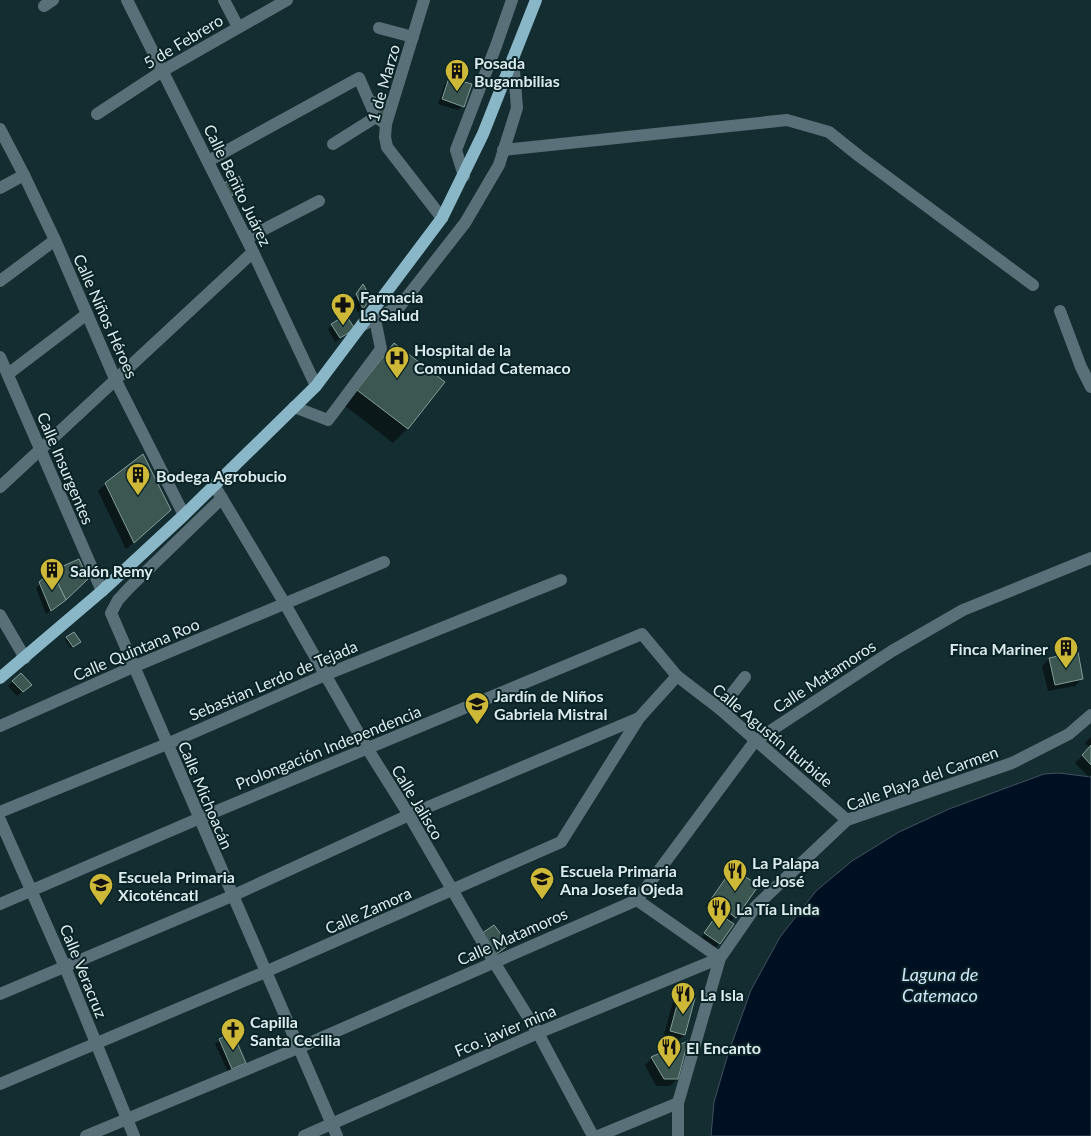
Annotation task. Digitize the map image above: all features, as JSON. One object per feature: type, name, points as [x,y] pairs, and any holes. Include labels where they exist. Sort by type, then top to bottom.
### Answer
[{"type":"main road","points":[[0,678],[102,591],[184,515],[316,386],[361,326],[373,315],[442,218],[464,176],[483,134],[536,0]]},
{"type":"street","name":"Calle Benito Juárez","points":[[128,0],[254,252],[316,386]]},
{"type":"street","points":[[224,0],[238,27]]},
{"type":"street","name":"5 de Febrero","points":[[97,114],[164,70],[287,0]]},
{"type":"street","name":"1 de Marzo","points":[[424,0],[413,37],[381,121],[387,147],[442,218]]},
{"type":"street","points":[[464,176],[456,150],[512,0]]},
{"type":"street","points":[[379,28],[413,37]]},
{"type":"street","points":[[294,407],[328,420],[381,349],[373,315],[400,306],[465,223],[499,164],[517,108],[513,58]]},
{"type":"street","points":[[208,160],[359,78],[381,121],[333,144]]},
{"type":"street","points":[[504,150],[787,120],[829,132],[1033,285]]},
{"type":"street","name":"Calle Niños Héroes","points":[[0,130],[55,240],[116,381],[184,515]]},
{"type":"street","points":[[0,188],[24,175]]},
{"type":"street","points":[[247,238],[319,201]]},
{"type":"street","points":[[0,281],[55,240]]},
{"type":"street","points":[[0,487],[254,252]]},
{"type":"street","points":[[1060,311],[1081,367],[1091,387]]},
{"type":"street","points":[[8,374],[87,314]]},
{"type":"street","name":"Calle Insurgentes","points":[[0,357],[102,591]]},
{"type":"street","name":"Calle Jalisco","points":[[214,485],[285,604],[367,748],[409,815],[494,962],[538,1033],[593,1136]]},
{"type":"street","name":"Calle Michoacán","points":[[222,498],[118,600],[111,613],[166,744],[335,1130]]},
{"type":"street","name":"Calle Matamoros","points":[[86,1136],[298,1048],[637,900],[755,741],[892,651],[963,610],[1091,558]]},
{"type":"street","name":"Calle Quintana Roo","points":[[0,726],[133,667],[384,562]]},
{"type":"street","name":"Sebastian Lerdo de Tejada","points":[[0,812],[166,744],[325,675],[560,580]]},
{"type":"street","points":[[0,615],[25,658]]},
{"type":"street","name":"Calle Agustín Iturbide","points":[[642,634],[677,676],[720,709],[847,820]]},
{"type":"street","name":"Prolongación Independencia","points":[[0,904],[200,818],[642,634]]},
{"type":"street","name":"Calle Zamora","points":[[0,1084],[265,972],[561,842],[640,718],[677,676]]},
{"type":"street","points":[[720,709],[745,677]]},
{"type":"street","name":"Calle Playa del Carmen","points":[[720,958],[756,906],[847,820],[1012,763],[1069,734],[1091,715]]},
{"type":"street","points":[[0,994],[232,896],[409,815],[640,718]]},
{"type":"street","name":"Calle Veracruz","points":[[0,820],[65,967],[134,1136]]},
{"type":"street","points":[[637,900],[720,958],[678,1103],[678,1136]]},
{"type":"street","name":"Fco. javier mina","points":[[304,1136],[335,1130],[538,1033],[720,958]]},
{"type":"street","points":[[598,1136],[678,1103]]},
{"type":"water","name":"Laguna de Catemaco","points":[[1059,773],[1091,777],[1091,1136],[711,1136],[714,1102],[728,1054],[751,990],[780,937],[816,891],[852,861],[899,832],[949,809],[1044,774]]},
{"type":"building","name":"Posada Bugambilias","points":[[449,78],[472,84],[464,107],[442,99]]},
{"type":"building","points":[[373,97],[391,99],[384,119],[377,114]]},
{"type":"building","points":[[239,176],[245,189],[231,196],[224,183]]},
{"type":"building","points":[[363,284],[371,298],[363,309],[356,294]]},
{"type":"building","name":"Farmacia La Salud","points":[[346,315],[355,329],[340,338],[331,324]]},
{"type":"building","points":[[394,343],[445,382],[408,429],[357,390]]},
{"type":"building","name":"Bodega Agrobucio","points":[[143,454],[171,510],[134,543],[105,483]]},
{"type":"building","points":[[79,559],[88,579],[66,600],[52,571]]},
{"type":"building","name":"Salón Remy","points":[[52,571],[66,600],[51,611],[39,582]]},
{"type":"building","points":[[74,632],[81,642],[73,647],[66,637]]},
{"type":"building","name":"Finca Mariner","points":[[1078,652],[1083,679],[1055,685],[1049,658]]},
{"type":"building","points":[[21,673],[32,685],[23,692],[12,681]]},
{"type":"building","points":[[1091,745],[1091,765],[1082,755]]},
{"type":"building","name":"La Palapa de José","points":[[732,869],[759,885],[736,918],[711,899]]},
{"type":"building","name":"La Tía Linda","points":[[718,913],[734,924],[720,944],[704,933]]},
{"type":"building","points":[[494,925],[509,945],[495,955],[481,934]]},
{"type":"building","name":"La Isla","points":[[680,994],[695,998],[685,1035],[670,1031]]},
{"type":"building","name":"Capilla Santa Cecilia","points":[[233,1033],[246,1063],[232,1069],[219,1039]]},
{"type":"building","name":"El Encanto","points":[[688,1041],[678,1079],[664,1079],[651,1057]]},
{"type":"place","name":"Posada Bugambilias","points":[[457,92]]},
{"type":"place","name":"Farmacia La Salud","points":[[343,326]]},
{"type":"place","name":"Hospital de la Comunidad Catemaco","points":[[397,379]]},
{"type":"place","name":"Bodega Agrobucio","points":[[138,496]]},
{"type":"place","name":"Salón Remy","points":[[52,591]]},
{"type":"place","name":"Finca Mariner","points":[[1066,669]]},
{"type":"place","name":"Jardín de Niños Gabriela Mistral","points":[[477,725]]},
{"type":"place","name":"La Palapa de José","points":[[735,892]]},
{"type":"place","name":"Escuela Primaria Ana Josefa Ojeda","points":[[542,900]]},
{"type":"place","name":"Escuela Primaria Xicoténcatl","points":[[101,906]]},
{"type":"place","name":"La Tía Linda","points":[[719,929]]},
{"type":"place","name":"La Isla","points":[[683,1015]]},
{"type":"place","name":"Capilla Santa Cecilia","points":[[233,1051]]},
{"type":"place","name":"El Encanto","points":[[669,1068]]}]
